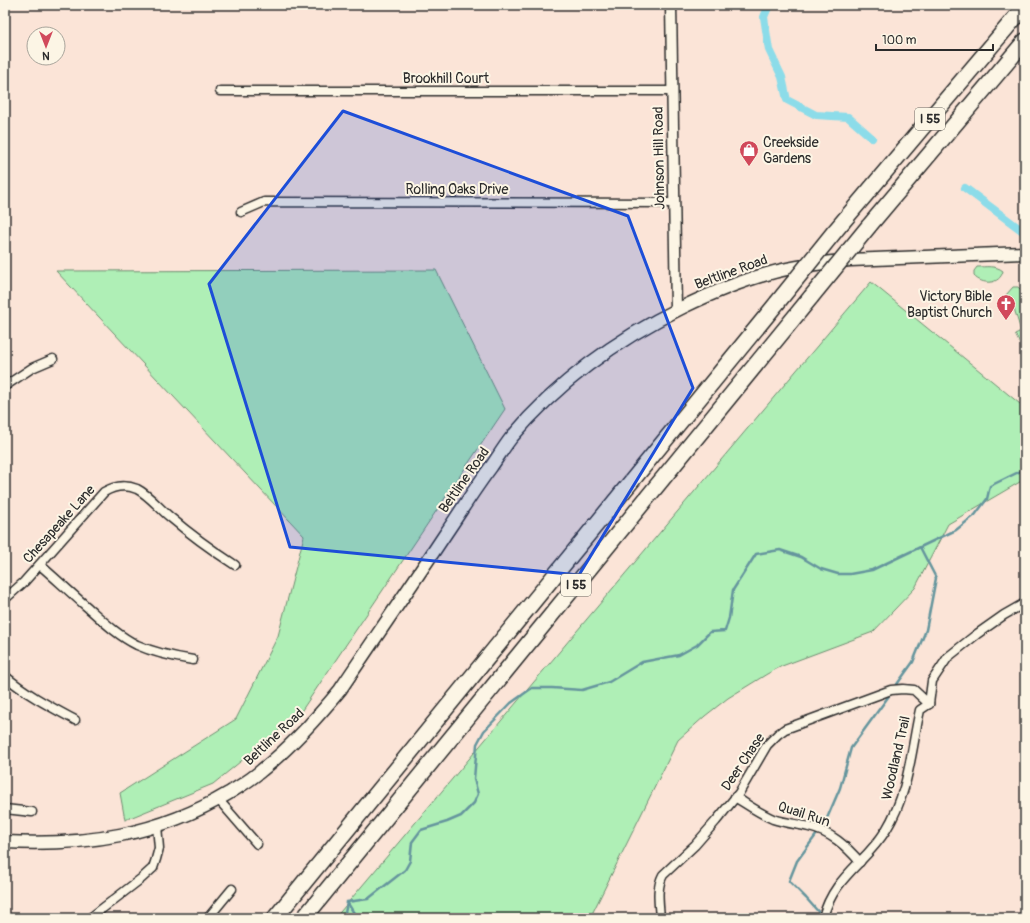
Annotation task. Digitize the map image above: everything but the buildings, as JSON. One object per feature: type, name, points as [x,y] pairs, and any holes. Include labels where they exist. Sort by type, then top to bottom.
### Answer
[{"type":"highway","name":"I 55","points":[[275,918],[835,231],[1025,6]]},
{"type":"highway","name":"I 55","points":[[304,918],[869,226],[1025,41]]},
{"type":"main road","name":"Beltline Road","points":[[5,842],[94,840],[128,834],[157,826],[197,810],[218,799],[239,787],[261,771],[304,732],[340,690],[469,497],[510,440],[525,422],[560,388],[584,368],[604,353],[649,324],[698,299],[746,280],[794,268],[850,260],[1025,253]]},
{"type":"street","name":"Johnson Hill Road","points":[[671,5],[676,310]]},
{"type":"street","name":"Brookhill Court","points":[[220,91],[672,91]]},
{"type":"street","name":"Rolling Oaks Drive","points":[[241,212],[264,202],[674,203]]},
{"type":"street","points":[[5,386],[32,368],[53,359]]},
{"type":"street","name":"Chesapeake Lane","points":[[5,599],[40,565],[104,492],[117,486],[136,489],[143,493],[188,532],[235,565]]},
{"type":"street","points":[[40,565],[109,627],[125,638],[152,651],[193,660]]},
{"type":"street","points":[[929,704],[932,681],[948,657],[1004,615],[1025,603]]},
{"type":"street","points":[[5,676],[35,698],[75,720]]},
{"type":"street","name":"Deer Chase","points":[[660,918],[658,887],[660,881],[716,821],[735,797],[767,744],[778,734],[785,729],[891,690],[914,690],[929,704]]},
{"type":"street","name":"Woodland Trail","points":[[823,918],[829,899],[835,889],[842,879],[877,844],[894,816],[905,786],[920,710],[929,704]]},
{"type":"street","name":"Quail Run","points":[[735,797],[773,819],[812,828],[825,833],[848,848],[860,862]]},
{"type":"street","points":[[218,799],[257,844]]},
{"type":"street","points":[[5,809],[32,812]]},
{"type":"street","points":[[95,916],[153,868],[159,848],[157,826]]},
{"type":"street","points":[[208,918],[232,889]]},
{"type":"highlighted area","points":[[343,111],[628,216],[693,388],[579,575],[290,547],[209,284]]},
{"type":"green space","points":[[977,267],[994,267],[1003,271],[1001,276],[995,281],[986,282],[977,279],[974,276],[974,271]]},
{"type":"green space","points":[[436,270],[505,409],[300,713],[213,784],[125,820],[120,793],[236,719],[278,636],[304,536],[56,271]]},
{"type":"green space","points":[[871,282],[1025,408],[1025,479],[948,524],[915,588],[873,632],[782,666],[767,674],[728,698],[678,740],[590,918],[335,918]]},
{"type":"green space","points":[[1013,287],[1018,287],[1025,294],[1025,354],[1015,334],[1021,331],[1013,305],[1010,305],[1006,295]]},
{"type":"waterway","points":[[769,5],[764,17],[769,50],[782,77],[787,100],[816,115],[848,117],[872,138]]},
{"type":"waterway","points":[[965,188],[1024,232]]},
{"type":"waterway","points":[[347,902],[368,899],[405,870],[410,861],[412,842],[421,830],[461,816],[474,803],[478,794],[474,779],[477,744],[484,731],[511,703],[532,688],[582,690],[609,682],[642,662],[679,655],[697,645],[710,632],[725,631],[729,618],[733,590],[756,554],[780,550],[801,557],[821,569],[838,574],[850,574],[872,570],[956,530],[975,515],[987,499],[990,486],[1025,469]]},
{"type":"waterway","points":[[895,687],[913,662],[926,630],[936,578],[920,547]]},
{"type":"waterway","points":[[822,916],[789,881],[797,861],[825,823],[840,788],[851,748],[891,693]]},
{"type":"waterway","points":[[347,902],[357,918]]},
{"type":"waterway","points":[[344,918],[347,903]]},
{"type":"place","name":"Creekside Gardens","points":[[749,167]]},
{"type":"place","name":"Victory Bible Baptist Church","points":[[1006,321]]}]
